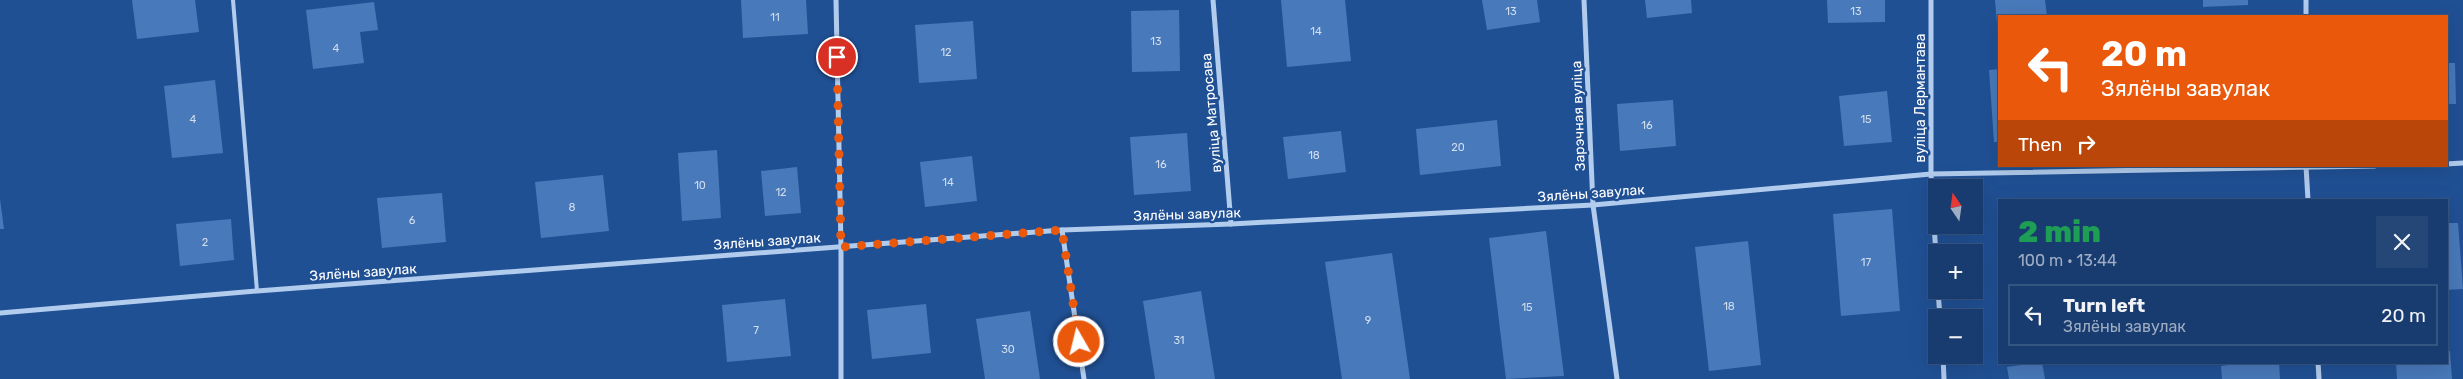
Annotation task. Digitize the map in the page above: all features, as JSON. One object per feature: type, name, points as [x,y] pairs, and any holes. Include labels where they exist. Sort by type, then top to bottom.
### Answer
[{"type":"street","points":[[836,0],[841,247],[841,379]]},
{"type":"street","name":"вуліца Матросава","points":[[1214,0],[1231,224]]},
{"type":"street","name":"Зарэчная вуліца","points":[[1584,0],[1593,205],[1617,379]]},
{"type":"street","name":"вуліца Лермантава","points":[[1931,0],[1931,174],[1935,244]]},
{"type":"street","points":[[2306,0],[2306,15]]},
{"type":"street","points":[[2448,164],[2463,163]]},
{"type":"street","name":"Зялёны завулак","points":[[0,313],[257,291],[1062,230],[1231,224],[1593,205],[1931,174],[2306,167]]},
{"type":"street","points":[[2306,167],[2308,199]]},
{"type":"street","points":[[1062,230],[1084,379]]},
{"type":"street","points":[[1943,364],[1944,379]]},
{"type":"street","points":[[2318,364],[2319,379]]},
{"type":"lane","points":[[232,0],[257,291]]},
{"type":"building","points":[[132,0],[195,0],[199,32],[137,39]]},
{"type":"building","points":[[741,0],[806,0],[808,34],[743,38]]},
{"type":"building","points":[[1281,0],[1345,0],[1351,61],[1287,67]]},
{"type":"building","points":[[1482,0],[1537,0],[1540,22],[1487,30]]},
{"type":"building","points":[[1645,0],[1691,0],[1692,13],[1647,18]]},
{"type":"building","points":[[1827,0],[1885,0],[1885,22],[1828,23]]},
{"type":"building","points":[[1995,0],[2045,0],[2047,15],[1998,15],[1997,24]]},
{"type":"building","points":[[2203,0],[2248,0],[2248,5],[2203,7]]},
{"type":"building","points":[[374,2],[378,30],[360,32],[364,63],[313,69],[306,10]]},
{"type":"building","points":[[1179,10],[1180,71],[1132,72],[1131,11]]},
{"type":"building","points":[[973,21],[977,79],[919,83],[915,25]]},
{"type":"building","points":[[2448,63],[2455,63],[2456,104],[2448,104]]},
{"type":"building","points":[[1998,69],[1998,142],[1994,142],[1989,70]]},
{"type":"building","points":[[215,80],[223,153],[172,158],[164,86]]},
{"type":"building","points":[[1887,91],[1892,142],[1844,146],[1839,96]]},
{"type":"building","points":[[1673,100],[1676,146],[1620,151],[1617,104]]},
{"type":"building","points":[[1497,120],[1501,166],[1420,175],[1416,129]]},
{"type":"building","points":[[1341,131],[1346,172],[1288,179],[1283,137]]},
{"type":"building","points":[[1187,133],[1191,191],[1134,195],[1130,137]]},
{"type":"building","points":[[717,150],[721,218],[682,221],[678,153]]},
{"type":"building","points":[[972,156],[977,201],[925,207],[920,162]]},
{"type":"building","points":[[797,167],[801,213],[765,216],[761,171]]},
{"type":"building","points":[[603,175],[609,231],[541,238],[535,182]]},
{"type":"building","points":[[442,193],[446,242],[382,248],[377,198]]},
{"type":"building","points":[[0,199],[4,229],[0,229]]},
{"type":"building","points":[[1892,209],[1900,311],[1841,316],[1833,214]]},
{"type":"building","points":[[231,219],[234,260],[180,266],[176,224]]},
{"type":"building","points":[[2448,223],[2458,223],[2463,289],[2448,290]]},
{"type":"building","points":[[1546,231],[1564,376],[1506,379],[1489,238]]},
{"type":"building","points":[[1748,241],[1761,365],[1709,371],[1695,247]]},
{"type":"building","points":[[1392,253],[1410,379],[1342,379],[1325,262]]},
{"type":"building","points":[[1201,291],[1215,379],[1155,379],[1143,301]]},
{"type":"building","points":[[785,299],[791,356],[727,362],[722,305]]},
{"type":"building","points":[[926,304],[931,353],[872,359],[867,310]]},
{"type":"building","points":[[1030,311],[1040,379],[985,379],[976,319]]},
{"type":"building","points":[[2448,351],[2450,351],[2452,379],[2397,379],[2396,364],[2448,364]]},
{"type":"building","points":[[2042,364],[2045,379],[2009,379],[2007,367]]},
{"type":"building","points":[[2279,364],[2280,379],[2222,379],[2221,366]]},
{"type":"route","points":[[837,57],[841,247],[1062,230],[1079,342]]}]
